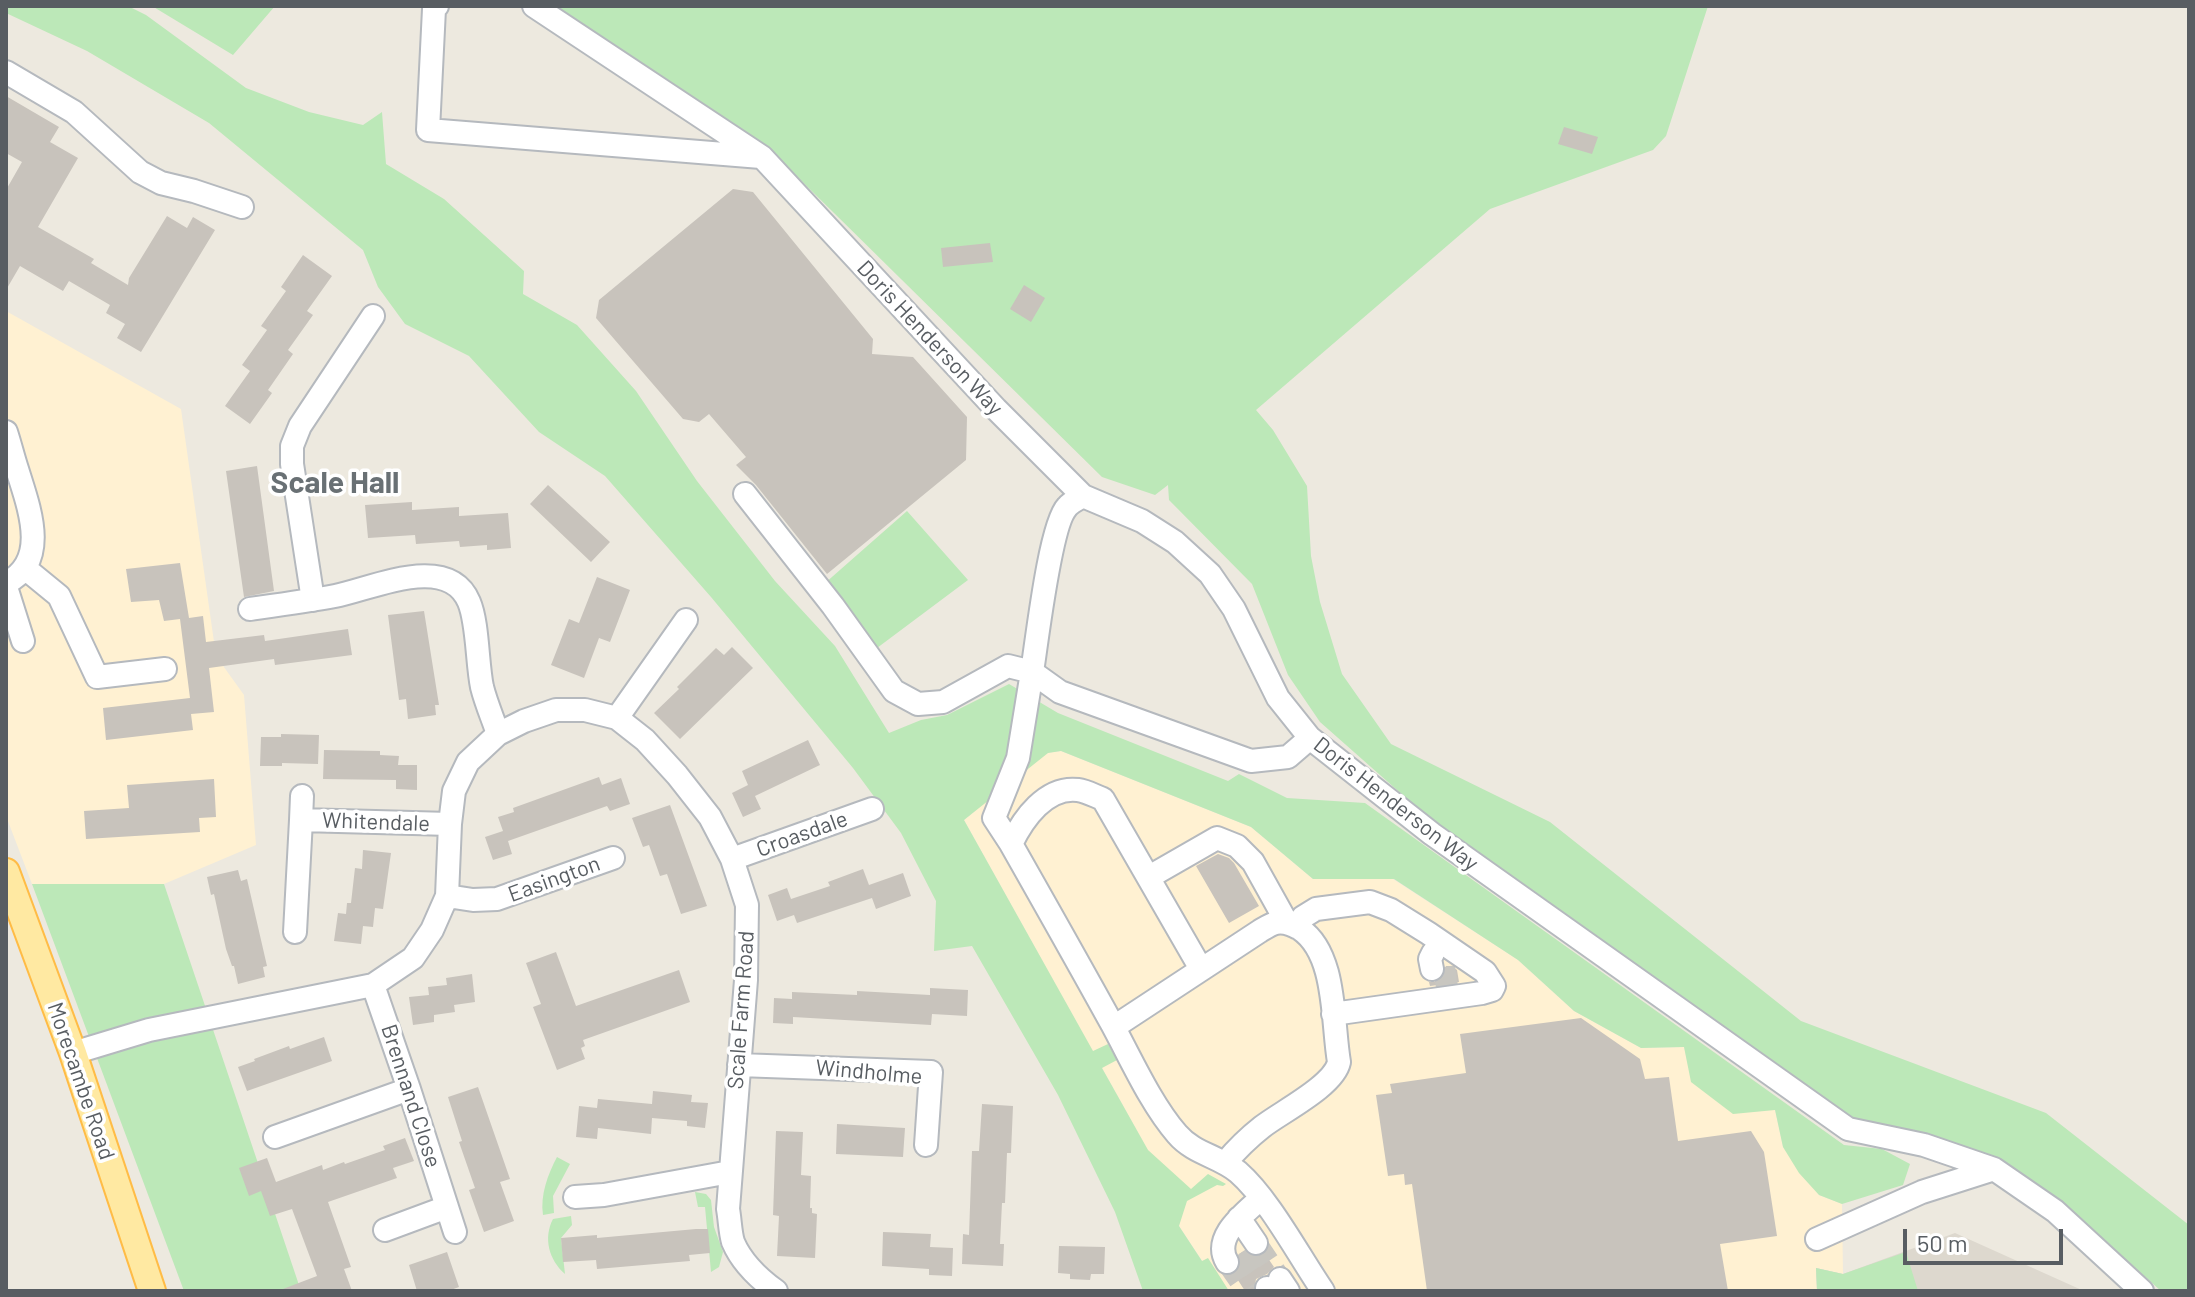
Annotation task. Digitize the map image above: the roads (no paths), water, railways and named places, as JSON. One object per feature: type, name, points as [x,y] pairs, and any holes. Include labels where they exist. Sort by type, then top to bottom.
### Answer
[{"type":"main road","name":"Morecambe Road","points":[[6,872],[73,1053],[152,1291]]},
{"type":"street","name":"Doris Henderson Way","points":[[534,6],[762,157],[996,409],[1083,496],[1153,528],[1175,542],[1210,574],[1234,609],[1278,698],[1310,738],[1432,834],[1848,1129],[1924,1145],[1994,1169],[2055,1211],[2142,1291]]},
{"type":"street","points":[[435,7],[428,130],[762,157]]},
{"type":"street","points":[[6,72],[74,112],[140,172],[161,183],[242,207]]},
{"type":"street","points":[[313,600],[292,464],[292,446],[300,426],[373,316]]},
{"type":"street","points":[[6,435],[30,510],[33,545],[26,569],[6,585],[23,641]]},
{"type":"street","points":[[745,494],[833,606],[894,691],[918,704],[943,702],[1008,666],[1032,672],[1060,692],[1251,761],[1288,757],[1310,738]]},
{"type":"street","points":[[1083,496],[1067,507],[1059,523],[1040,614],[1018,758],[994,818],[1142,1081],[1177,1134],[1187,1144],[1225,1163],[1244,1178],[1261,1198],[1323,1291]]},
{"type":"street","points":[[26,569],[59,596],[97,677],[165,669]]},
{"type":"street","points":[[250,609],[339,595],[383,582],[421,576],[447,579],[464,591],[471,606],[482,688],[498,734]]},
{"type":"street","points":[[617,718],[686,620]]},
{"type":"street","name":"Scale Farm Road","points":[[73,1053],[149,1030],[373,985],[413,958],[432,930],[447,896],[454,791],[468,762],[498,734],[556,710],[585,710],[617,718],[645,740],[710,817],[732,859],[747,905],[748,957],[728,1209],[733,1241],[746,1263],[776,1291]]},
{"type":"street","points":[[1011,844],[1021,823],[1040,803],[1064,790],[1080,790],[1103,799],[1201,969]]},
{"type":"street","name":"Whitendale","points":[[295,932],[302,796]]},
{"type":"street","name":"Croasdale","points":[[732,859],[872,809]]},
{"type":"street","name":"Whitendale","points":[[301,820],[450,824]]},
{"type":"street","points":[[1149,877],[1217,838],[1237,846],[1253,862],[1292,925]]},
{"type":"street","name":"Easington","points":[[447,896],[473,900],[497,899],[613,858]]},
{"type":"street","points":[[1292,925],[1316,909],[1370,902],[1391,910],[1439,972],[1333,1014]]},
{"type":"street","points":[[1114,1027],[1276,923],[1292,925],[1309,935],[1325,964],[1339,1062],[1332,1076],[1262,1126],[1225,1163]]},
{"type":"street","name":"Brennand Close","points":[[373,985],[455,1232]]},
{"type":"street","name":"Windholme","points":[[739,1065],[931,1072],[926,1145]]},
{"type":"street","points":[[275,1137],[409,1089]]},
{"type":"street","points":[[1817,1239],[1922,1192],[1994,1169]]},
{"type":"street","points":[[575,1197],[604,1195],[730,1172]]},
{"type":"street","points":[[1234,1225],[1242,1252],[1224,1257],[1223,1245],[1234,1225],[1261,1198]]},
{"type":"street","points":[[385,1230],[447,1207]]},
{"type":"tunnel","points":[[1444,967],[1447,987]]},
{"type":"tunnel","points":[[1256,1243],[1280,1279]]},
{"type":"tunnel","points":[[1242,1252],[1267,1288]]},
{"type":"tunnel","points":[[1227,1262],[1247,1291]]},
{"type":"district","name":"Scale Hall","points":[[335,483]]}]
